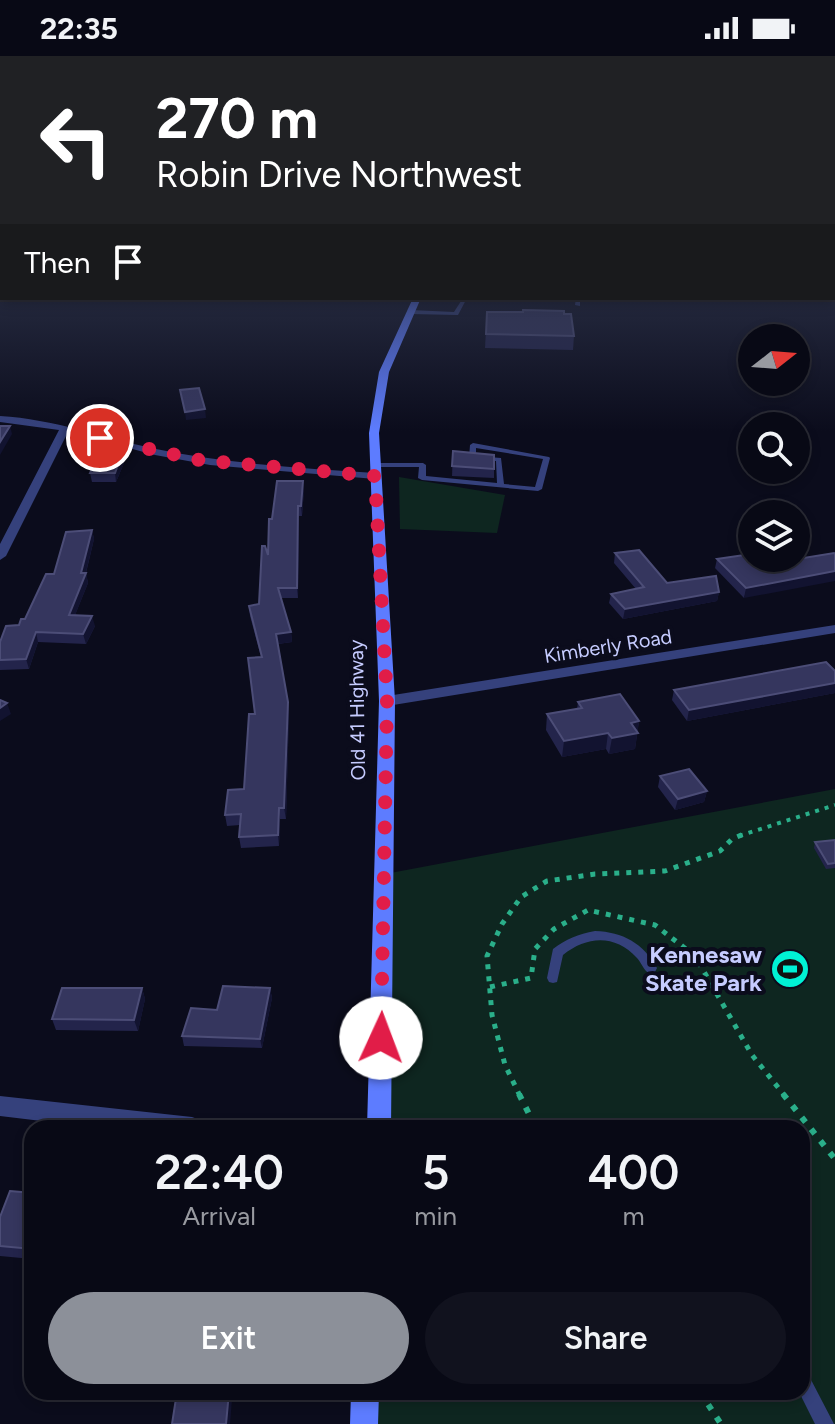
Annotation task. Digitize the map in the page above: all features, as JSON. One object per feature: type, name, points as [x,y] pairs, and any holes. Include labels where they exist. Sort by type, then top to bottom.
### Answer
[{"type":"main road","name":"Old 41 Highway","points":[[379,1120],[387,701],[374,433],[384,372],[414,305]]},
{"type":"main road","points":[[364,1424],[365,1400]]},
{"type":"street","points":[[0,419],[46,422],[64,429],[199,460],[375,470]]},
{"type":"street","points":[[0,556],[64,429]]},
{"type":"street","name":"Kimberly Road","points":[[387,701],[835,629]]},
{"type":"street","points":[[0,1106],[122,1120]]},
{"type":"lane","points":[[414,305],[456,314],[462,303]]},
{"type":"lane","points":[[375,470],[423,465],[422,478],[501,486],[538,489],[547,458],[473,445],[472,458],[499,459],[501,486]]},
{"type":"lane","points":[[553,978],[557,953],[572,941],[595,935],[620,937],[640,950],[651,968]]},
{"type":"lane","points":[[810,1395],[825,1424]]},
{"type":"path","points":[[490,987],[531,978],[535,949],[554,929],[588,910],[655,925],[695,956],[752,1055],[804,1120]]},
{"type":"path","points":[[810,1128],[835,1159]]},
{"type":"path","points":[[705,1400],[721,1424]]},
{"type":"green space","points":[[399,477],[505,495],[497,533],[400,529]]},
{"type":"green space","points":[[835,789],[835,1424],[368,1424],[369,1400],[810,1400],[810,1120],[377,1120],[385,874]]},
{"type":"building","points":[[564,311],[564,314],[571,314],[574,336],[486,334],[487,312]]},
{"type":"building","points":[[199,388],[205,409],[185,412],[180,390]]},
{"type":"building","points":[[0,426],[10,426],[0,442]]},
{"type":"building","points":[[453,451],[494,455],[494,469],[452,466]]},
{"type":"building","points":[[98,454],[122,454],[115,473],[90,473]]},
{"type":"building","points":[[277,481],[303,481],[301,506],[298,506],[297,588],[278,588],[291,632],[276,634],[288,702],[284,808],[279,808],[278,835],[239,837],[241,814],[225,815],[228,790],[244,789],[249,714],[255,714],[248,658],[262,657],[249,606],[259,604],[262,546],[265,546],[268,555],[269,519],[272,519]]},
{"type":"building","points":[[92,530],[81,573],[86,573],[69,615],[92,616],[83,634],[36,632],[26,659],[0,660],[0,642],[6,626],[19,625],[21,619],[25,619],[46,574],[54,574],[66,532]]},
{"type":"building","points":[[639,550],[667,583],[716,576],[719,592],[625,609],[611,594],[644,587],[615,553]]},
{"type":"building","points":[[834,553],[835,571],[746,588],[717,559],[738,556],[738,572],[810,572],[810,557]]},
{"type":"building","points":[[826,662],[835,671],[835,683],[689,710],[674,690]]},
{"type":"building","points":[[620,694],[639,721],[631,723],[638,733],[612,738],[608,733],[564,741],[547,714],[582,708],[578,702]]},
{"type":"building","points":[[689,769],[707,791],[678,799],[660,776]]},
{"type":"building","points":[[835,840],[835,863],[828,864],[815,842]]},
{"type":"building","points":[[223,986],[270,988],[260,1039],[182,1036],[191,1008],[217,1010]]},
{"type":"building","points":[[62,988],[142,988],[134,1020],[52,1019]]},
{"type":"building","points":[[10,1191],[24,1192],[24,1248],[0,1246],[0,1217]]},
{"type":"building","points":[[176,1400],[228,1400],[226,1424],[172,1424]]},
{"type":"place","name":"Kennesaw Skate Park","points":[[790,969]]},
{"type":"route","points":[[100,438],[199,460],[375,476],[387,701],[381,1038]]}]
